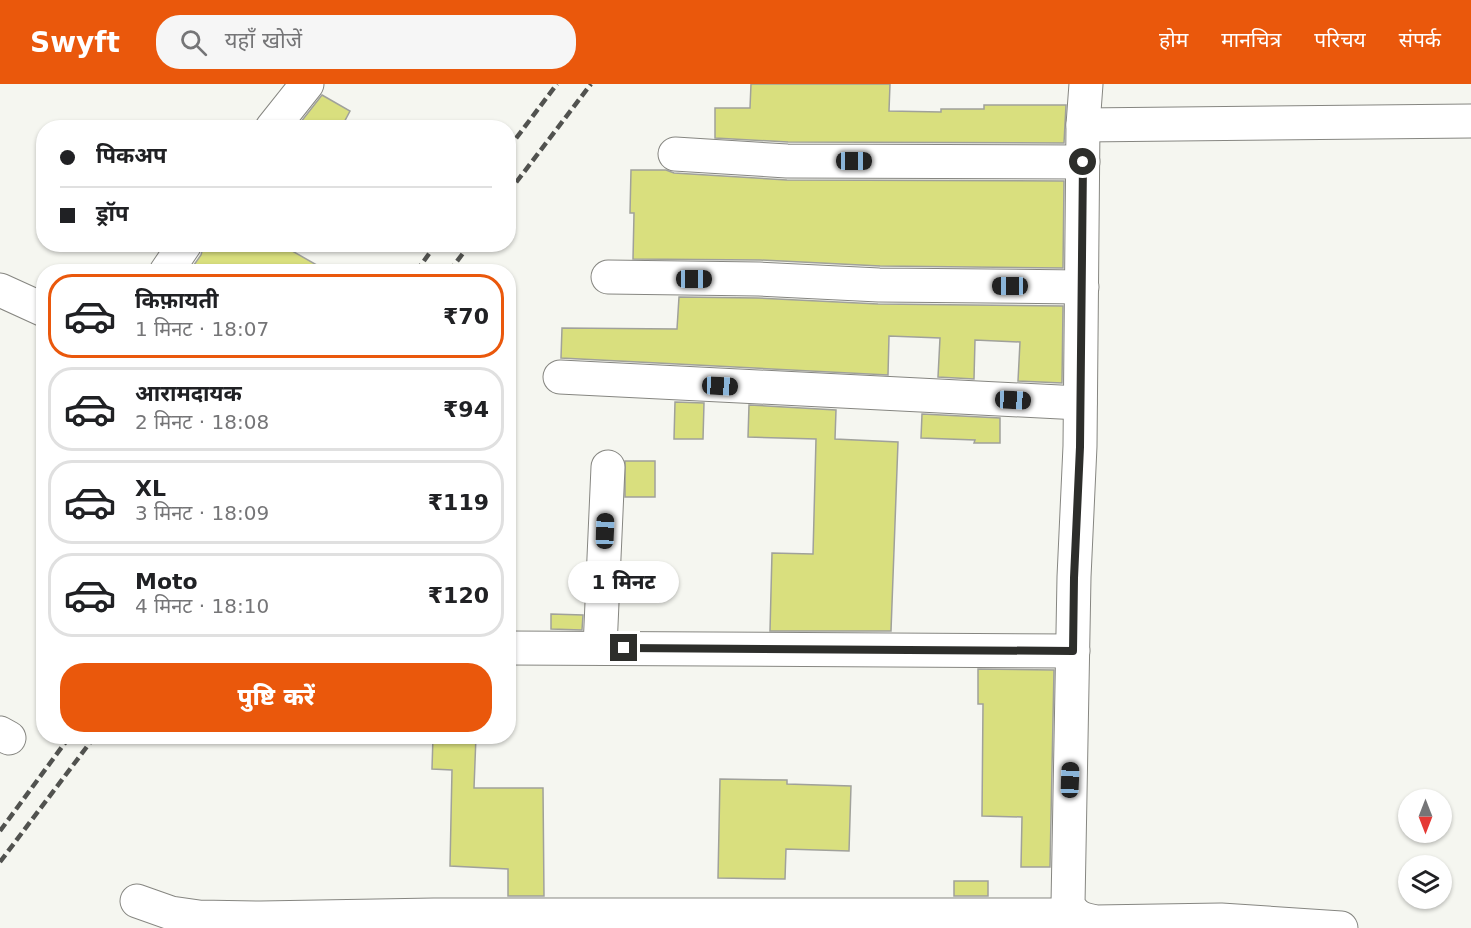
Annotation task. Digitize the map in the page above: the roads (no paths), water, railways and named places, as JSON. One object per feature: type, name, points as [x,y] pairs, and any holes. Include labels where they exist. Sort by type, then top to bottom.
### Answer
[{"type":"street","points":[[278,120],[307,84]]},
{"type":"street","points":[[1086,84],[1083,125],[1080,447],[1074,578],[1068,904],[1074,915],[1082,920],[1096,922],[1221,920],[1341,928]]},
{"type":"street","points":[[1083,125],[1471,121]]},
{"type":"street","points":[[675,154],[787,161],[1083,162]]},
{"type":"street","points":[[608,277],[759,279],[879,285],[1082,287]]},
{"type":"street","points":[[0,290],[36,306]]},
{"type":"street","points":[[560,377],[1080,404]]},
{"type":"street","points":[[600,648],[608,467]]},
{"type":"street","points":[[516,648],[1073,651]]},
{"type":"street","points":[[137,901],[171,913],[199,917],[312,923],[689,922],[1074,915]]},
{"type":"railway","points":[[516,138],[557,84]]},
{"type":"railway","points":[[516,182],[591,84]]},
{"type":"railway","points":[[422,264],[430,252]]},
{"type":"railway","points":[[455,264],[464,252]]},
{"type":"railway","points":[[0,831],[64,744]]},
{"type":"railway","points":[[0,862],[89,744]]}]
